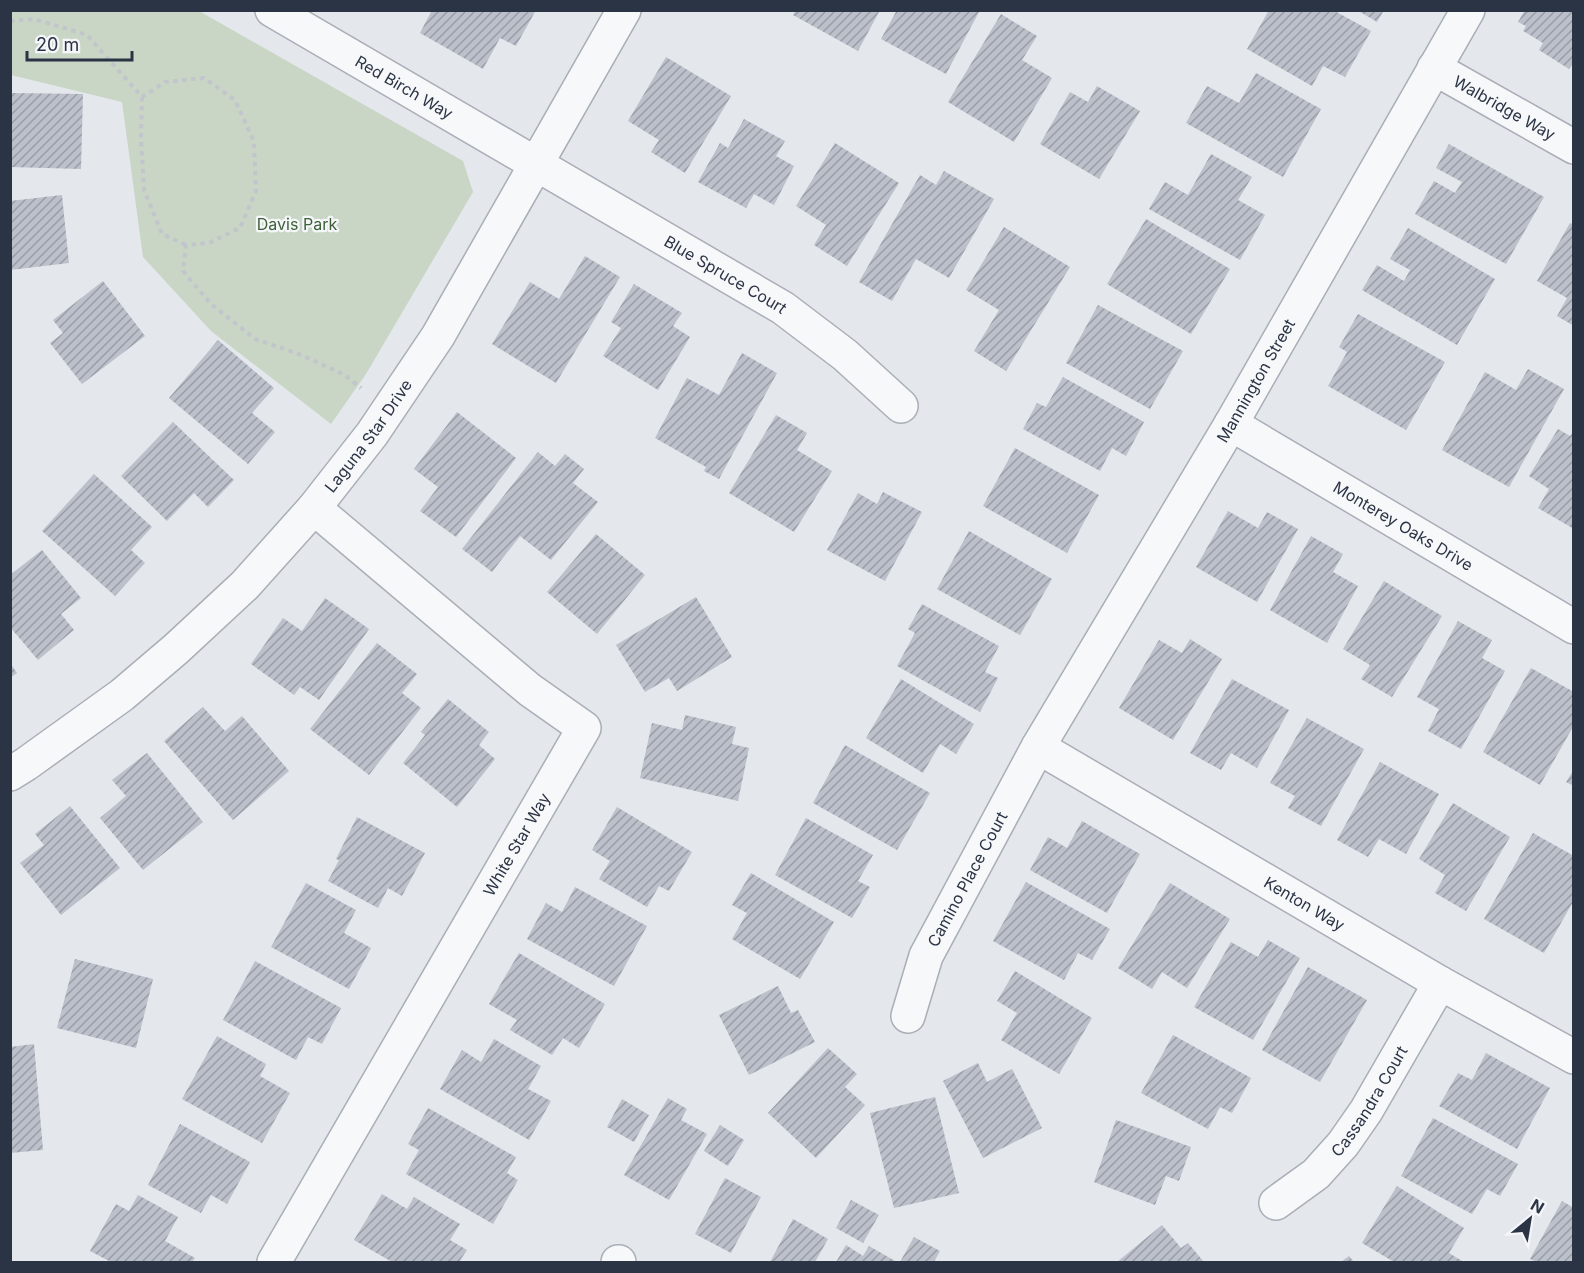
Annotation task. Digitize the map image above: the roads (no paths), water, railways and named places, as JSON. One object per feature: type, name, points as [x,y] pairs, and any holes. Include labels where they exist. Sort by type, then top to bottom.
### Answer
[{"type":"street","name":"Red Birch Way","points":[[272,10],[537,164]]},
{"type":"street","name":"Laguna Star Drive","points":[[10,774],[122,695],[176,649],[245,585],[314,508],[372,434],[438,336],[624,10]]},
{"type":"street","name":"Mannington Street","points":[[1038,747],[1231,424],[1468,10]]},
{"type":"street","name":"Walbridge Way","points":[[1434,68],[1574,147]]},
{"type":"street","name":"Blue Spruce Court","points":[[537,164],[783,308],[845,355],[901,406]]},
{"type":"street","name":"Monterey Oaks Drive","points":[[1231,424],[1574,627]]},
{"type":"street","name":"White Star Way","points":[[274,1263],[584,728],[531,690],[314,508]]},
{"type":"street","name":"Kenton Way","points":[[1038,747],[1440,983],[1574,1057]]},
{"type":"street","name":"Camino Place Court","points":[[908,1016],[926,956],[1038,747]]},
{"type":"street","name":"Cassandra Court","points":[[1276,1203],[1316,1174],[1343,1144],[1366,1111],[1440,983]]},
{"type":"park label","name":"Davis Park","points":[[297,224]]}]
